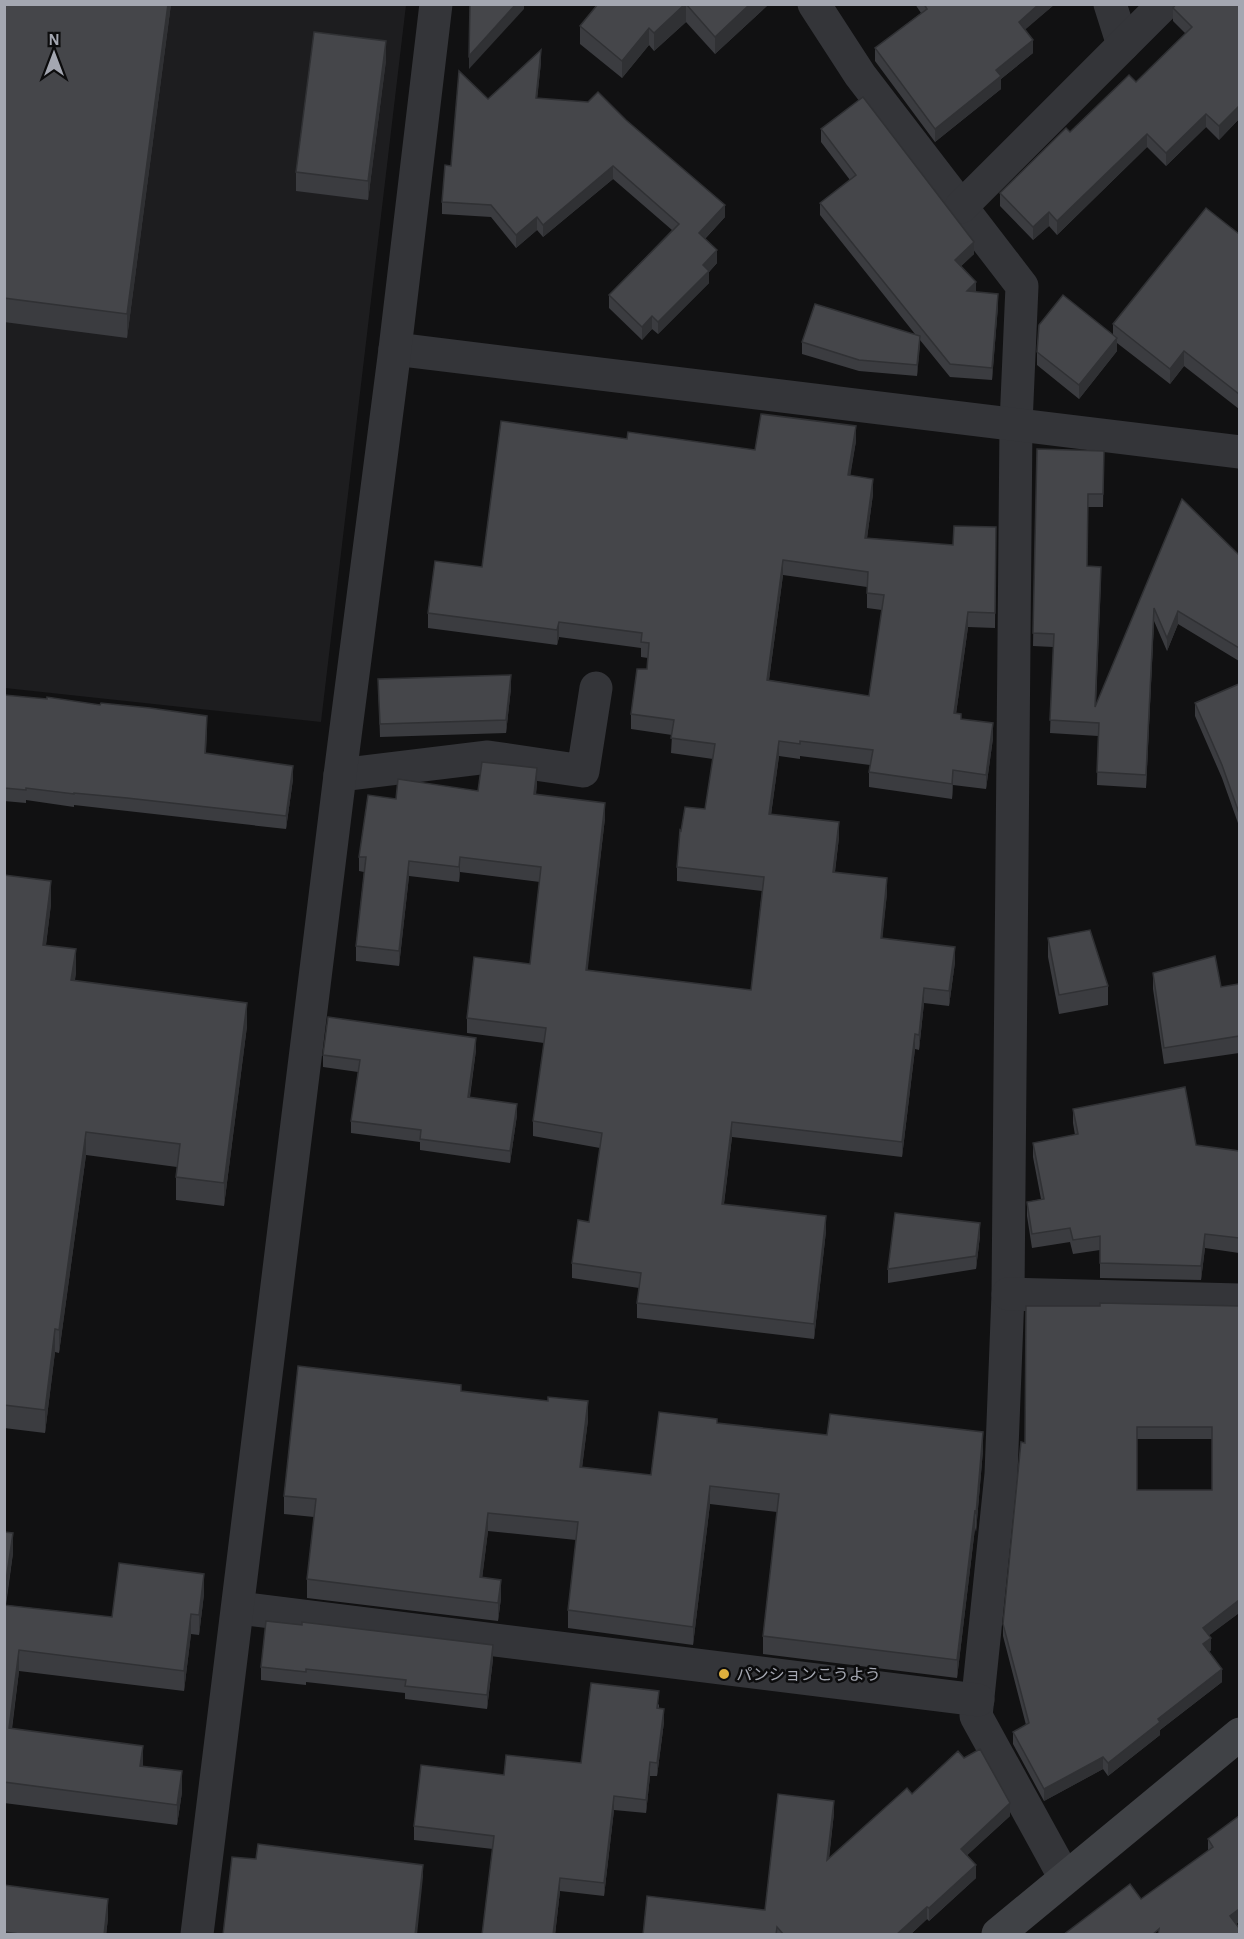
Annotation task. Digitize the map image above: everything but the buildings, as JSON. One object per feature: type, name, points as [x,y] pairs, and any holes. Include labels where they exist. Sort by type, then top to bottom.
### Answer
[{"type":"street","points":[[197,1935],[436,4]]},
{"type":"street","points":[[814,4],[860,75],[1022,286],[1016,424],[1008,1294],[1001,1473],[976,1716],[1065,1878]]},
{"type":"street","points":[[1110,4],[1123,45]]},
{"type":"street","points":[[961,207],[1164,4]]},
{"type":"street","points":[[395,349],[1239,452]]},
{"type":"street","points":[[340,775],[488,757],[583,771],[596,688]]},
{"type":"street","points":[[1008,1294],[1239,1300]]},
{"type":"street","points":[[238,1608],[978,1700]]},
{"type":"street","points":[[998,1935],[1239,1734]]},
{"type":"shaded area","points":[[5,5],[406,5],[321,722],[5,688]]},
{"type":"place","name":"パンションこうよう","points":[[724,1674]]}]
